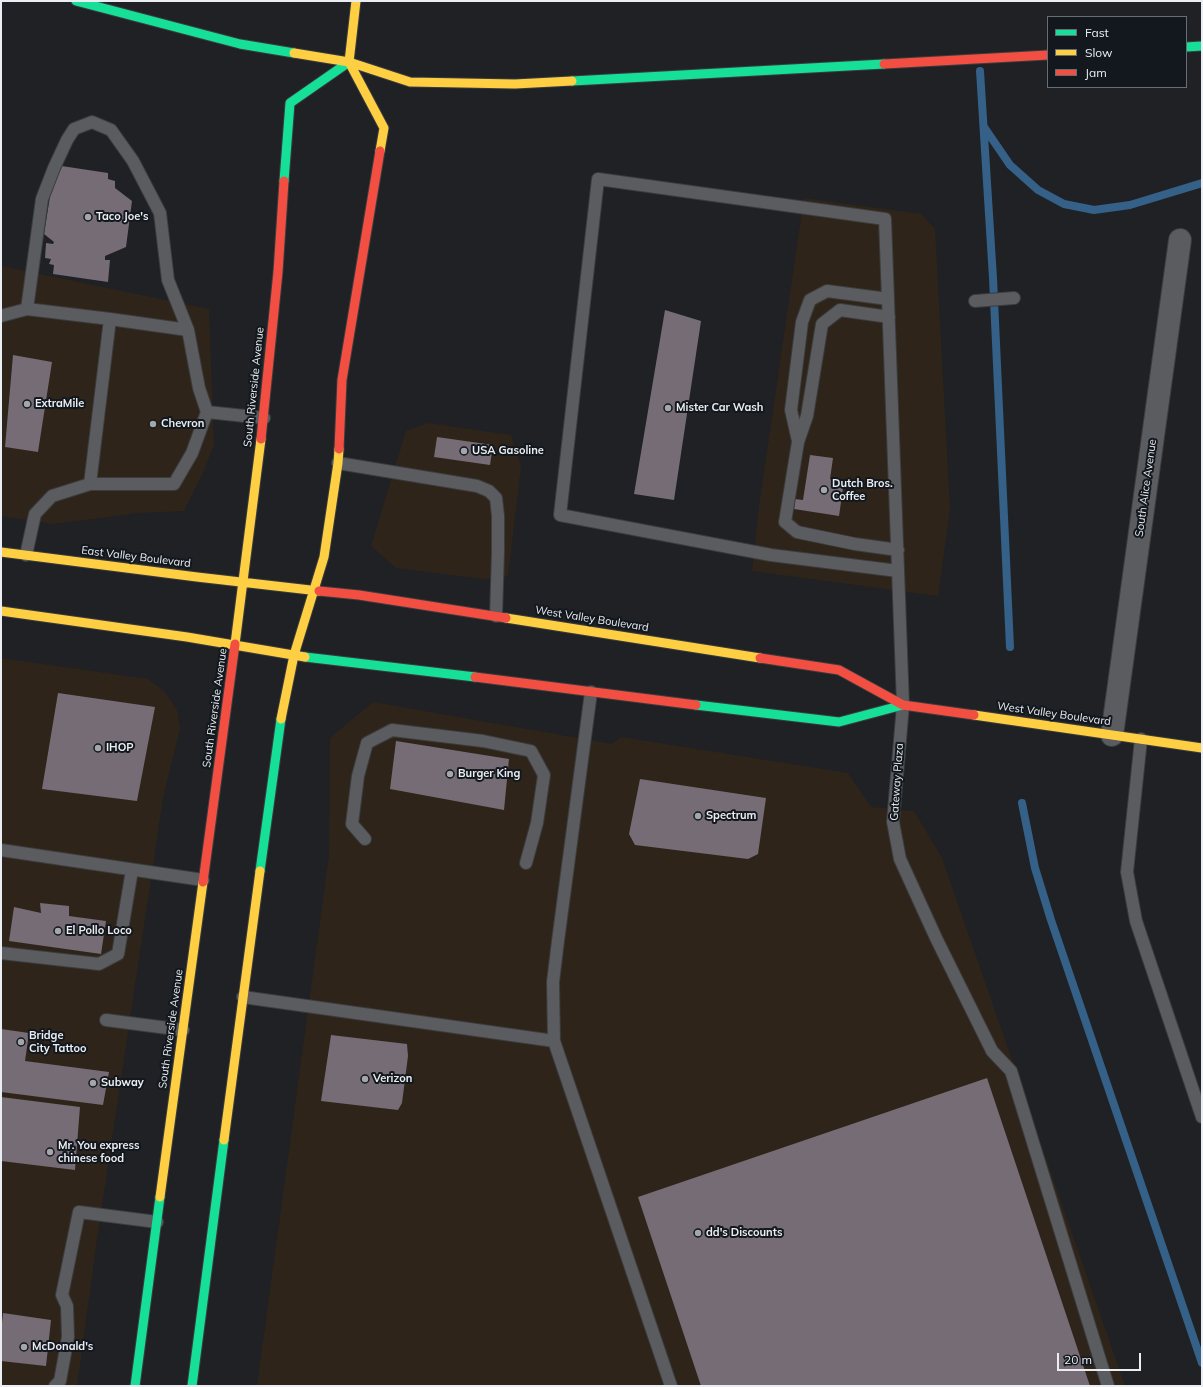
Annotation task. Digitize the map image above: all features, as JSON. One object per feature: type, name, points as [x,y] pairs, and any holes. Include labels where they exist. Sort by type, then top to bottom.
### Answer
[{"type":"main road","points":[[76,1],[240,44],[349,62],[410,82],[515,84],[1047,54]]},
{"type":"main road","points":[[192,1386],[280,723],[294,655],[324,557],[338,463],[342,380],[384,128],[349,62],[356,1]]},
{"type":"main road","points":[[1187,47],[1202,46]]},
{"type":"main road","name":"South Riverside Avenue","points":[[136,1386],[203,880],[236,645],[264,418],[278,272],[290,103],[349,62]]},
{"type":"main road","name":"East Valley Boulevard","points":[[1,552],[269,585]]},
{"type":"main road","name":"West Valley Boulevard","points":[[269,585],[373,597],[839,670],[903,705],[1202,748]]},
{"type":"main road","points":[[1,611],[236,645]]},
{"type":"main road","name":"West Valley Boulevard","points":[[236,645],[294,655],[839,722],[903,705]]},
{"type":"street","name":"South Alice Avenue","points":[[1112,735],[1180,240]]},
{"type":"lane","points":[[26,555],[35,514],[52,496],[90,484],[174,484],[192,452],[207,412],[199,388],[188,330],[168,280],[160,213],[133,161],[116,136],[111,130],[92,122],[74,129],[67,140],[54,168],[42,199],[27,310]]},
{"type":"lane","name":"Gateway Plaza","points":[[898,571],[771,555],[560,515],[598,179],[885,220],[903,705],[893,822],[900,859],[936,938],[992,1051],[1010,1071],[1108,1386]]},
{"type":"lane","points":[[798,442],[791,410],[802,322],[810,300],[827,291],[888,300]]},
{"type":"lane","points":[[975,301],[1014,298]]},
{"type":"lane","points":[[1,316],[27,310],[110,319],[188,330]]},
{"type":"lane","points":[[888,317],[840,310],[822,324],[807,416],[798,442],[785,522],[797,532],[855,544],[898,550]]},
{"type":"lane","points":[[90,484],[110,319]]},
{"type":"lane","points":[[207,412],[264,418]]},
{"type":"lane","points":[[338,463],[477,486],[489,491],[496,498],[498,516],[496,616]]},
{"type":"lane","points":[[591,692],[553,982],[554,1041],[671,1386]]},
{"type":"lane","points":[[365,840],[352,824],[358,776],[367,743],[392,730],[483,741],[531,751],[544,775],[537,823],[526,863]]},
{"type":"lane","points":[[1141,739],[1127,872],[1136,921],[1202,1117]]},
{"type":"lane","points":[[1,850],[203,880]]},
{"type":"lane","points":[[1,953],[99,964],[118,954],[132,870]]},
{"type":"lane","points":[[243,997],[554,1041]]},
{"type":"lane","points":[[106,1020],[183,1030]]},
{"type":"lane","points":[[55,1386],[60,1381],[68,1337],[67,1306],[62,1295],[79,1212],[157,1222]]},
{"type":"shaded area","points":[[804,198],[921,214],[935,229],[950,509],[938,596],[752,571],[759,507]]},
{"type":"shaded area","points":[[1,266],[209,309],[214,445],[204,470],[184,511],[137,513],[53,524],[1,516]]},
{"type":"shaded area","points":[[428,423],[511,435],[521,466],[508,576],[484,579],[396,568],[371,546],[406,431]]},
{"type":"shaded area","points":[[1,658],[148,679],[165,692],[177,710],[180,728],[163,798],[98,1232],[77,1386],[1,1386]]},
{"type":"shaded area","points":[[373,702],[612,744],[621,737],[848,773],[871,807],[914,811],[942,858],[1125,1386],[257,1386],[329,856],[330,738]]},
{"type":"building","name":"Taco Joe's","points":[[55,165],[108,173],[108,179],[115,181],[115,188],[132,201],[126,247],[105,256],[105,260],[110,260],[108,282],[53,274],[54,265],[49,264],[51,259],[45,258],[46,243],[53,244],[54,242],[44,234]]},
{"type":"building","name":"Mister Car Wash","points":[[665,310],[701,321],[674,500],[634,494]]},
{"type":"building","name":"ExtraMile","points":[[13,355],[52,362],[38,452],[5,447]]},
{"type":"building","name":"USA Gasoline","points":[[437,437],[493,445],[490,465],[434,457]]},
{"type":"building","name":"Dutch Bros. Coffee","points":[[810,455],[833,458],[830,479],[844,481],[839,516],[794,509],[795,499],[803,500]]},
{"type":"building","name":"IHOP","points":[[58,693],[155,707],[137,801],[42,789]]},
{"type":"building","name":"Burger King","points":[[396,741],[509,759],[504,810],[390,789]]},
{"type":"building","name":"Spectrum","points":[[640,779],[766,798],[758,854],[748,859],[635,845],[629,834]]},
{"type":"building","name":"El Pollo Loco","points":[[40,903],[69,906],[69,916],[106,921],[101,954],[9,941],[14,907],[41,913]]},
{"type":"building","points":[[1,1029],[29,1033],[25,1061],[109,1072],[103,1105],[1,1092]]},
{"type":"building","name":"Verizon","points":[[331,1035],[407,1044],[408,1056],[402,1103],[398,1110],[321,1101]]},
{"type":"building","points":[[987,1078],[1090,1386],[701,1386],[638,1197]]},
{"type":"building","points":[[1,1097],[80,1107],[75,1170],[1,1161]]},
{"type":"building","name":"McDonald's","points":[[3,1313],[51,1320],[46,1366],[1,1361]]},
{"type":"waterway","points":[[980,71],[993,278],[1010,647]]},
{"type":"waterway","points":[[984,127],[1010,165],[1038,190],[1064,204],[1094,210],[1130,205],[1202,183]]},
{"type":"waterway","points":[[1022,803],[1035,868],[1051,920],[1202,1363]]},
{"type":"traffic: fast","points":[[76,1],[240,44],[294,53]]},
{"type":"traffic: fast","points":[[1187,47],[1202,46]]},
{"type":"traffic: fast","points":[[284,181],[290,103],[349,62]]},
{"type":"traffic: fast","points":[[572,81],[884,64]]},
{"type":"traffic: fast","points":[[305,657],[475,677]]},
{"type":"traffic: fast","points":[[696,705],[839,722],[903,705]]},
{"type":"traffic: fast","points":[[260,871],[281,719]]},
{"type":"traffic: fast","points":[[192,1386],[224,1140]]},
{"type":"traffic: fast","points":[[135,1386],[160,1197]]},
{"type":"traffic: slow","points":[[356,1],[349,62],[384,128],[380,151]]},
{"type":"traffic: slow","points":[[294,53],[349,62],[410,82],[515,84],[572,81]]},
{"type":"traffic: slow","points":[[235,644],[261,439]]},
{"type":"traffic: slow","points":[[281,719],[294,655],[324,557],[339,449]]},
{"type":"traffic: slow","points":[[1,552],[319,591]]},
{"type":"traffic: slow","points":[[1,611],[187,637],[305,657]]},
{"type":"traffic: slow","points":[[506,618],[760,658]]},
{"type":"traffic: slow","points":[[974,715],[1202,748]]},
{"type":"traffic: slow","points":[[224,1140],[260,871]]},
{"type":"traffic: slow","points":[[160,1197],[203,882]]},
{"type":"traffic: jam","points":[[884,64],[1047,55]]},
{"type":"traffic: jam","points":[[339,449],[342,380],[380,151]]},
{"type":"traffic: jam","points":[[261,439],[278,272],[284,181]]},
{"type":"traffic: jam","points":[[319,591],[359,595],[506,618]]},
{"type":"traffic: jam","points":[[203,882],[235,644]]},
{"type":"traffic: jam","points":[[760,658],[839,670],[903,705],[974,715]]},
{"type":"traffic: jam","points":[[475,677],[696,705]]},
{"type":"place","name":"Taco Joe's","points":[[88,217]]},
{"type":"place","name":"ExtraMile","points":[[27,404]]},
{"type":"place","name":"Mister Car Wash","points":[[668,408]]},
{"type":"place","name":"Chevron","points":[[153,424]]},
{"type":"place","name":"USA Gasoline","points":[[464,451]]},
{"type":"place","name":"Dutch Bros. Coffee","points":[[824,490]]},
{"type":"place","name":"IHOP","points":[[98,748]]},
{"type":"place","name":"Burger King","points":[[450,774]]},
{"type":"place","name":"Spectrum","points":[[698,816]]},
{"type":"place","name":"El Pollo Loco","points":[[58,931]]},
{"type":"place","name":"Bridge City Tattoo","points":[[21,1042]]},
{"type":"place","name":"Verizon","points":[[365,1079]]},
{"type":"place","name":"Subway","points":[[93,1083]]},
{"type":"place","name":"Mr. You express chinese food","points":[[50,1152]]},
{"type":"place","name":"dd's Discounts","points":[[698,1233]]},
{"type":"place","name":"McDonald's","points":[[24,1347]]}]
